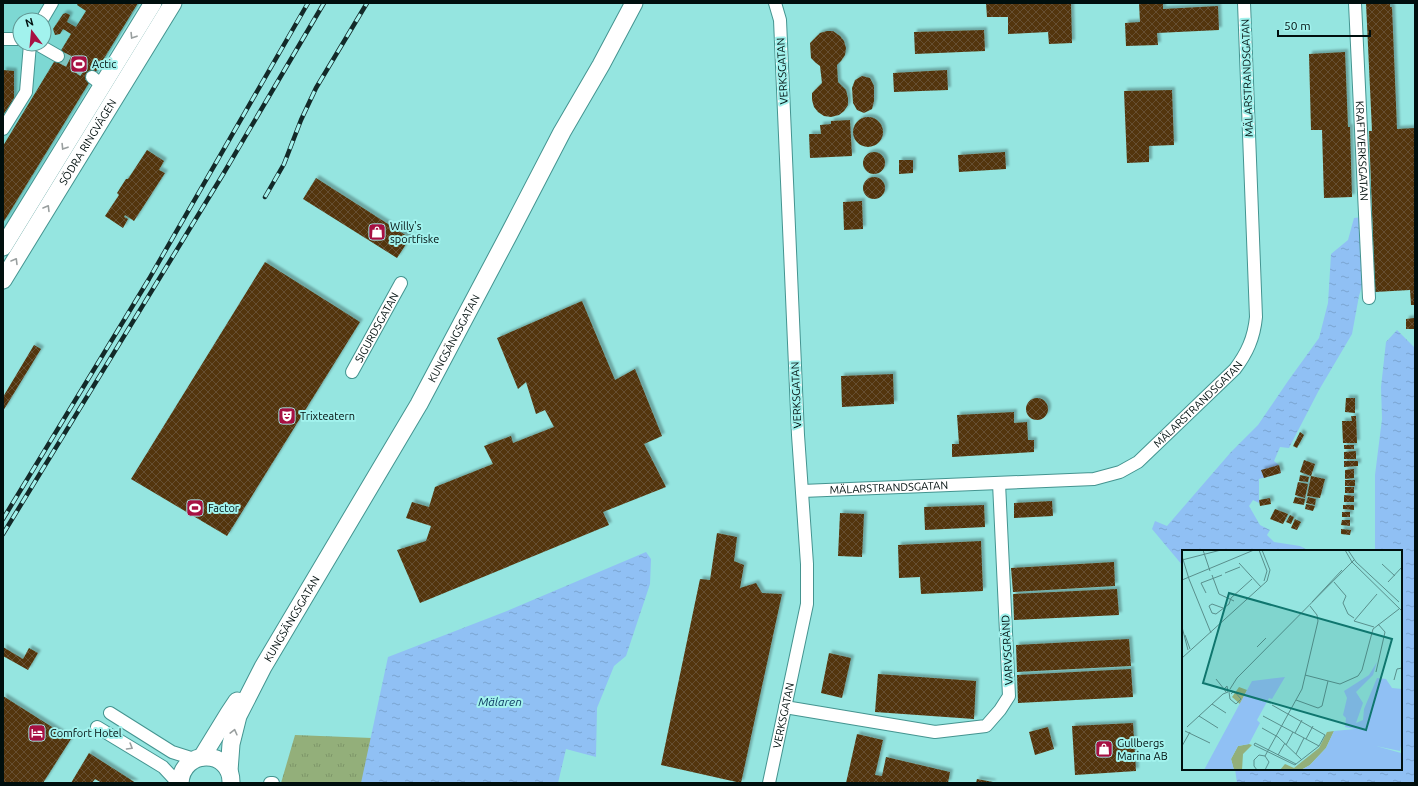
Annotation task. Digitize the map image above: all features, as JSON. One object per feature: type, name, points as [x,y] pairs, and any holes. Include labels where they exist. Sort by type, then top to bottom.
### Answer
[{"type":"main road","name":"SÖDRA RINGVÄGEN","points":[[3,247],[97,81],[153,3]]},
{"type":"main road","name":"SÖDRA RINGVÄGEN","points":[[3,280],[173,3]]},
{"type":"main road","name":"KUNGSÄNGSGATAN","points":[[230,777],[231,744],[238,716],[263,668],[419,404],[505,243],[562,132],[601,65],[634,3]]},
{"type":"main road","points":[[97,81],[118,92]]},
{"type":"main road","name":"KUNGSÄNGSGATAN","points":[[179,783],[180,776],[184,768],[198,758],[229,713],[263,668]]},
{"type":"main road","points":[[198,758],[216,758],[223,763],[230,777]]},
{"type":"street","points":[[47,12],[52,3]]},
{"type":"street","name":"VERKSGATAN","points":[[768,783],[808,604],[807,564],[798,435],[780,20],[776,3]]},
{"type":"street","name":"MÄLARSTRANDSGATAN","points":[[802,491],[1094,479],[1107,477],[1126,470],[1148,454],[1231,374],[1243,359],[1249,348],[1254,330],[1256,311],[1244,3]]},
{"type":"street","name":"KRAFTVERKSGATAN","points":[[1355,3],[1369,298]]},
{"type":"street","points":[[3,129],[26,92],[29,52]]},
{"type":"street","points":[[51,52],[58,56]]},
{"type":"street","name":"SIGURDSGATAN","points":[[352,372],[401,282]]},
{"type":"street","name":"VARVSGRÄND","points":[[785,706],[935,732],[986,726],[1000,710],[1009,696],[999,483]]},
{"type":"street","points":[[110,713],[172,752],[198,758]]},
{"type":"street","points":[[97,727],[163,767],[179,783]]},
{"type":"shaded area","points":[[3,3],[140,3],[3,230]]},
{"type":"green space","points":[[295,735],[372,738],[363,783],[281,783]]},
{"type":"water","points":[[1362,217],[1365,276],[1359,296],[1352,334],[1319,390],[1289,448],[1280,447],[1274,461],[1279,465],[1281,473],[1259,479],[1259,503],[1253,500],[1249,506],[1260,525],[1270,530],[1267,535],[1274,542],[1300,546],[1308,550],[1182,550],[1182,565],[1152,529],[1155,521],[1167,526],[1231,452],[1258,425],[1319,338],[1328,303],[1331,254],[1348,240],[1354,218]]},
{"type":"water","points":[[1397,330],[1415,348],[1415,783],[1237,783],[1235,770],[1402,770],[1402,550],[1375,550],[1375,475],[1382,419],[1381,387],[1386,342]]},
{"type":"water","name":"Mälaren","points":[[646,552],[651,559],[650,584],[626,656],[614,666],[597,708],[596,757],[566,749],[558,783],[361,783],[388,657],[507,611]]},
{"type":"building","points":[[78,3],[138,3],[3,223],[3,146],[71,34],[63,29],[60,34],[55,35],[53,29],[63,14],[66,13],[70,15],[67,22],[76,27],[86,11],[77,5]]},
{"type":"building","points":[[986,3],[1071,3],[1072,43],[1049,44],[1048,32],[1008,34],[1008,17],[987,17]]},
{"type":"building","points":[[1139,3],[1163,3],[1163,9],[1218,6],[1219,30],[1157,33],[1158,45],[1126,46],[1125,23],[1140,22]]},
{"type":"building","points":[[1366,3],[1390,3],[1390,7],[1392,7],[1397,129],[1415,128],[1415,305],[1411,305],[1410,290],[1375,292],[1369,131],[1372,131]]},
{"type":"building","points":[[984,30],[985,51],[915,54],[914,32]]},
{"type":"building","points":[[833,31],[840,36],[844,41],[846,48],[845,55],[837,65],[838,82],[846,90],[848,105],[839,115],[831,117],[824,116],[818,112],[814,107],[812,100],[812,93],[822,83],[820,66],[811,58],[810,43],[820,33]]},
{"type":"building","points":[[1345,52],[1348,127],[1350,127],[1352,197],[1324,198],[1322,130],[1311,130],[1309,54]]},
{"type":"building","points":[[3,70],[14,71],[14,99],[3,115]]},
{"type":"building","points":[[947,70],[948,90],[894,92],[893,73]]},
{"type":"building","points":[[862,76],[870,78],[874,86],[874,101],[872,109],[864,113],[857,110],[853,103],[852,88],[855,80]]},
{"type":"building","points":[[1172,90],[1174,145],[1149,146],[1149,162],[1127,163],[1124,91]]},
{"type":"building","points":[[868,117],[879,121],[883,132],[879,143],[868,147],[857,143],[853,132],[857,121]]},
{"type":"building","points":[[850,120],[852,156],[810,158],[809,134],[821,134],[820,125],[831,124],[831,121]]},
{"type":"building","points":[[147,150],[164,161],[159,170],[165,173],[134,221],[125,215],[124,217],[128,219],[123,228],[105,216],[119,195],[117,193]]},
{"type":"building","points":[[874,152],[882,155],[885,163],[882,171],[874,174],[866,171],[863,163],[866,155]]},
{"type":"building","points":[[1005,152],[1006,169],[959,172],[958,155]]},
{"type":"building","points":[[899,160],[913,160],[913,173],[899,174]]},
{"type":"building","points":[[874,177],[882,180],[885,188],[882,196],[874,199],[866,196],[863,188],[866,180]]},
{"type":"building","points":[[316,178],[410,238],[397,258],[303,199]]},
{"type":"building","points":[[862,201],[863,229],[844,230],[843,202]]},
{"type":"building","points":[[265,262],[360,322],[227,536],[131,479]]},
{"type":"building","points":[[582,301],[615,380],[635,369],[662,436],[644,444],[666,487],[603,512],[609,525],[420,603],[397,550],[426,541],[431,526],[406,518],[412,502],[429,507],[435,487],[493,464],[484,446],[511,436],[513,443],[554,427],[545,410],[536,414],[526,382],[518,389],[497,338]]},
{"type":"building","points":[[1414,318],[1415,329],[1406,329],[1406,319]]},
{"type":"building","points":[[34,345],[41,349],[3,411],[3,397]]},
{"type":"building","points":[[893,374],[894,404],[842,407],[841,376]]},
{"type":"building","points":[[1037,398],[1045,401],[1048,409],[1045,417],[1037,420],[1029,417],[1026,409],[1029,401]]},
{"type":"building","points":[[1346,398],[1355,398],[1355,413],[1345,412]]},
{"type":"building","points":[[1014,412],[1014,423],[1027,422],[1028,440],[1034,440],[1034,452],[952,457],[952,444],[959,444],[957,415]]},
{"type":"building","points":[[1351,416],[1356,416],[1357,443],[1343,443],[1342,421],[1352,421]]},
{"type":"building","points":[[1300,432],[1304,435],[1297,448],[1293,446]]},
{"type":"building","points":[[1344,445],[1354,445],[1354,449],[1344,449]]},
{"type":"building","points":[[1356,451],[1356,459],[1344,459],[1344,452]]},
{"type":"building","points":[[1304,460],[1315,464],[1311,476],[1300,472]]},
{"type":"building","points":[[1344,461],[1358,461],[1358,466],[1344,467]]},
{"type":"building","points":[[1279,465],[1281,473],[1264,478],[1261,470]]},
{"type":"building","points":[[1354,469],[1354,478],[1345,479],[1345,470]]},
{"type":"building","points":[[1300,475],[1309,477],[1308,482],[1299,481]]},
{"type":"building","points":[[1311,476],[1325,479],[1320,498],[1307,496]]},
{"type":"building","points":[[1345,480],[1355,480],[1355,486],[1345,486]]},
{"type":"building","points":[[1298,482],[1308,484],[1305,498],[1295,495]]},
{"type":"building","points":[[1345,487],[1354,487],[1354,493],[1345,493]]},
{"type":"building","points":[[1344,495],[1354,496],[1354,502],[1344,502]]},
{"type":"building","points":[[1295,497],[1305,499],[1304,505],[1293,503]]},
{"type":"building","points":[[1308,497],[1316,499],[1315,505],[1306,503]]},
{"type":"building","points":[[1270,498],[1271,504],[1260,506],[1259,500]]},
{"type":"building","points":[[1052,501],[1053,516],[1014,518],[1014,503]]},
{"type":"building","points":[[1306,504],[1315,506],[1313,511],[1305,509]]},
{"type":"building","points":[[984,505],[985,527],[925,530],[924,507]]},
{"type":"building","points":[[1343,505],[1354,505],[1354,510],[1343,509]]},
{"type":"building","points":[[1275,509],[1288,514],[1283,524],[1270,519]]},
{"type":"building","points":[[1342,512],[1350,512],[1350,517],[1342,517]]},
{"type":"building","points":[[840,513],[864,514],[862,557],[838,556]]},
{"type":"building","points":[[1290,515],[1294,517],[1291,524],[1286,522]]},
{"type":"building","points":[[1295,519],[1301,522],[1297,530],[1291,528]]},
{"type":"building","points":[[1342,520],[1350,520],[1350,526],[1341,525]]},
{"type":"building","points":[[1341,529],[1351,530],[1350,535],[1341,534]]},
{"type":"building","points":[[717,533],[737,537],[734,561],[744,565],[740,588],[756,583],[762,593],[782,594],[741,783],[661,765],[700,579],[710,580]]},
{"type":"building","points":[[981,541],[983,591],[921,594],[920,577],[899,578],[898,545]]},
{"type":"building","points":[[1114,562],[1115,586],[1013,592],[1011,568]]},
{"type":"building","points":[[1117,589],[1119,615],[1014,620],[1013,594]]},
{"type":"building","points":[[1129,639],[1131,666],[1017,672],[1016,645]]},
{"type":"building","points":[[3,647],[23,659],[29,648],[38,653],[28,670],[3,656]]},
{"type":"building","points":[[829,653],[851,658],[842,698],[821,693]]},
{"type":"building","points":[[1131,669],[1133,697],[1018,703],[1017,675]]},
{"type":"building","points":[[878,674],[976,681],[974,719],[875,712]]},
{"type":"building","points":[[3,696],[71,739],[43,783],[3,783]]},
{"type":"building","name":"Gullbergs Marina AB","points":[[1133,723],[1136,771],[1075,775],[1072,726]]},
{"type":"building","points":[[1048,727],[1054,749],[1035,755],[1029,732]]},
{"type":"building","points":[[857,734],[883,740],[875,775],[882,776],[886,757],[950,772],[948,783],[846,783]]},
{"type":"building","points":[[89,753],[136,783],[102,783],[95,779],[92,783],[71,783]]},
{"type":"building","points":[[977,779],[993,782],[993,783],[976,783]]},
{"type":"tunnel","points":[[58,56],[74,64],[92,77]]},
{"type":"railway","points":[[3,519],[149,279],[308,3]]},
{"type":"railway","points":[[3,534],[222,176],[324,3]]},
{"type":"railway","points":[[265,197],[284,164],[301,120],[316,88],[367,3]]},
{"type":"place","name":"Actic","points":[[79,64]]},
{"type":"place","name":"Willy's sportfiske","points":[[377,232]]},
{"type":"place","name":"Trixteatern","points":[[287,416]]},
{"type":"place","name":"Factor","points":[[195,508]]},
{"type":"place","name":"Comfort Hotel","points":[[37,733]]},
{"type":"place","name":"Gullbergs Marina AB","points":[[1104,749]]}]
